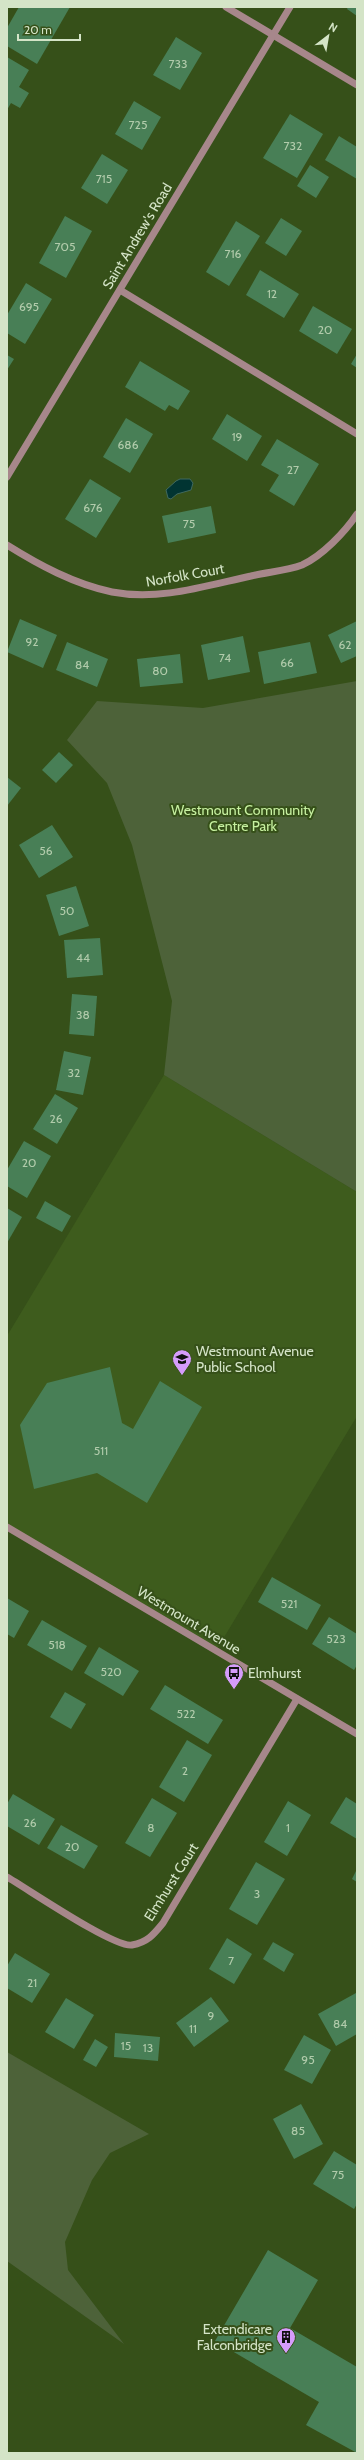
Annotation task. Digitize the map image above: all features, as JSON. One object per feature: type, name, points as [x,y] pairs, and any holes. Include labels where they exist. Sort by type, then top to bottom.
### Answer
[{"type":"street","points":[[226,7],[357,85]]},
{"type":"street","name":"Saint Andrew's Road","points":[[7,477],[290,7]]},
{"type":"street","points":[[120,290],[357,434]]},
{"type":"street","name":"Norfolk Court","points":[[7,545],[54,571],[81,582],[111,591],[146,596],[171,594],[302,564],[323,551],[357,514]]},
{"type":"street","name":"Westmount Avenue","points":[[7,1527],[357,1734]]},
{"type":"street","name":"Elmhurst Court","points":[[7,1877],[108,1938],[131,1945],[151,1939],[163,1922],[297,1698]]},
{"type":"shaded area","name":"Westmount Avenue Public School","points":[[164,1075],[357,1192],[357,1416],[217,1649],[7,1525],[7,1336]]},
{"type":"green space","name":"Westmount Community Centre Park","points":[[357,681],[357,1192],[164,1075],[172,1001],[132,845],[107,783],[67,740],[97,701],[203,708]]},
{"type":"green space","points":[[7,2052],[149,2134],[110,2153],[92,2180],[65,2242],[68,2270],[124,2344],[7,2261]]},
{"type":"water","points":[[180,479],[190,479],[193,483],[191,490],[177,494],[171,499],[168,498],[166,490]]},
{"type":"building","points":[[19,7],[70,7],[37,64],[7,46],[7,28]]},
{"type":"building","points":[[348,7],[357,7],[357,16],[347,9]]},
{"type":"building","points":[[176,37],[202,53],[180,90],[153,75]]},
{"type":"building","points":[[7,57],[29,70],[19,87],[29,93],[20,108],[11,103],[7,110]]},
{"type":"building","points":[[134,101],[161,117],[142,150],[115,134]]},
{"type":"building","points":[[290,114],[323,134],[297,178],[263,158]]},
{"type":"building","points":[[339,136],[357,147],[357,179],[325,160]]},
{"type":"building","points":[[102,154],[128,170],[107,204],[81,188]]},
{"type":"building","points":[[310,165],[329,177],[316,198],[297,186]]},
{"type":"building","points":[[65,216],[92,231],[66,278],[39,263]]},
{"type":"building","points":[[281,218],[302,231],[286,256],[265,243]]},
{"type":"building","points":[[236,221],[260,236],[229,286],[206,272]]},
{"type":"building","points":[[260,270],[299,294],[284,318],[246,295]]},
{"type":"building","points":[[26,283],[52,299],[25,344],[7,333],[7,315]]},
{"type":"building","points":[[313,306],[352,329],[337,354],[299,331]]},
{"type":"building","points":[[357,354],[357,368],[351,364]]},
{"type":"building","points":[[7,355],[14,359],[7,370]]},
{"type":"building","points":[[140,361],[190,391],[178,410],[169,405],[165,411],[125,387]]},
{"type":"building","points":[[227,414],[262,436],[247,461],[212,439]]},
{"type":"building","points":[[126,418],[153,434],[130,473],[103,457]]},
{"type":"building","points":[[277,439],[319,464],[294,506],[269,491],[279,475],[261,465]]},
{"type":"building","points":[[90,479],[121,498],[96,538],[65,519]]},
{"type":"building","points":[[211,506],[216,533],[168,543],[162,516]]},
{"type":"building","points":[[20,619],[57,635],[43,668],[7,652]]},
{"type":"building","points":[[357,621],[357,656],[341,663],[328,635]]},
{"type":"building","points":[[243,636],[250,672],[208,680],[201,645]]},
{"type":"building","points":[[67,642],[108,659],[97,687],[56,670]]},
{"type":"building","points":[[310,642],[317,673],[264,684],[258,652]]},
{"type":"building","points":[[180,654],[183,683],[140,687],[137,659]]},
{"type":"building","points":[[59,752],[73,765],[56,783],[42,770]]},
{"type":"building","points":[[7,777],[21,788],[7,806]]},
{"type":"building","points":[[52,825],[73,857],[39,878],[19,845]]},
{"type":"building","points":[[76,886],[89,926],[59,936],[46,895]]},
{"type":"building","points":[[100,938],[103,975],[67,978],[64,940]]},
{"type":"building","points":[[72,994],[97,996],[94,1036],[69,1034]]},
{"type":"building","points":[[64,1051],[91,1057],[83,1095],[56,1090]]},
{"type":"building","points":[[55,1094],[78,1108],[57,1144],[33,1129]]},
{"type":"building","points":[[24,1141],[51,1156],[27,1198],[7,1186],[7,1170]]},
{"type":"building","points":[[45,1201],[71,1216],[62,1232],[36,1218]]},
{"type":"building","points":[[7,1208],[22,1217],[7,1243]]},
{"type":"building","points":[[110,1367],[122,1423],[133,1429],[160,1381],[202,1407],[147,1503],[97,1473],[34,1489],[20,1425],[47,1383]]},
{"type":"building","points":[[272,1577],[321,1605],[307,1630],[258,1602]]},
{"type":"building","points":[[7,1598],[29,1611],[14,1638],[7,1634]]},
{"type":"building","points":[[329,1617],[357,1634],[357,1665],[354,1670],[312,1644]]},
{"type":"building","points":[[42,1620],[87,1646],[72,1671],[27,1645]]},
{"type":"building","points":[[99,1647],[139,1671],[123,1696],[84,1673]]},
{"type":"building","points":[[165,1685],[223,1720],[208,1744],[150,1709]]},
{"type":"building","points":[[65,1692],[86,1704],[71,1729],[50,1717]]},
{"type":"building","points":[[187,1740],[212,1755],[184,1802],[159,1787]]},
{"type":"building","points":[[13,1794],[55,1819],[39,1845],[7,1826],[7,1804]]},
{"type":"building","points":[[346,1797],[357,1804],[357,1839],[330,1823]]},
{"type":"building","points":[[152,1798],[177,1813],[150,1857],[125,1843]]},
{"type":"building","points":[[288,1801],[311,1815],[287,1856],[264,1842]]},
{"type":"building","points":[[61,1825],[98,1846],[84,1869],[47,1848]]},
{"type":"building","points":[[256,1862],[285,1879],[257,1925],[229,1909]]},
{"type":"building","points":[[357,1869],[357,1882],[352,1879]]},
{"type":"building","points":[[227,1938],[252,1954],[234,1984],[209,1969]]},
{"type":"building","points":[[273,1942],[294,1954],[284,1972],[263,1959]]},
{"type":"building","points":[[15,1953],[50,1974],[32,2003],[7,1988],[7,1966]]},
{"type":"building","points":[[356,1993],[357,2034],[336,2046],[318,2014]]},
{"type":"building","points":[[211,1997],[229,2021],[194,2047],[176,2023]]},
{"type":"building","points":[[66,1998],[94,2015],[74,2049],[45,2032]]},
{"type":"building","points":[[115,2033],[160,2037],[158,2061],[114,2057]]},
{"type":"building","points":[[304,2035],[331,2050],[312,2084],[284,2070]]},
{"type":"building","points":[[95,2039],[108,2047],[96,2067],[83,2060]]},
{"type":"building","points":[[301,2104],[323,2144],[294,2159],[273,2119]]},
{"type":"building","points":[[334,2151],[357,2165],[357,2204],[354,2209],[313,2184]]},
{"type":"building","name":"Extendicare Falconbridge","points":[[268,2250],[318,2280],[290,2328],[357,2367],[357,2453],[306,2425],[319,2402],[215,2341]]},
{"type":"place","name":"Westmount Avenue Public School","points":[[182,1376]]},
{"type":"place","name":"Elmhurst","points":[[234,1690]]},
{"type":"place","name":"Extendicare Falconbridge","points":[[286,2354]]}]
